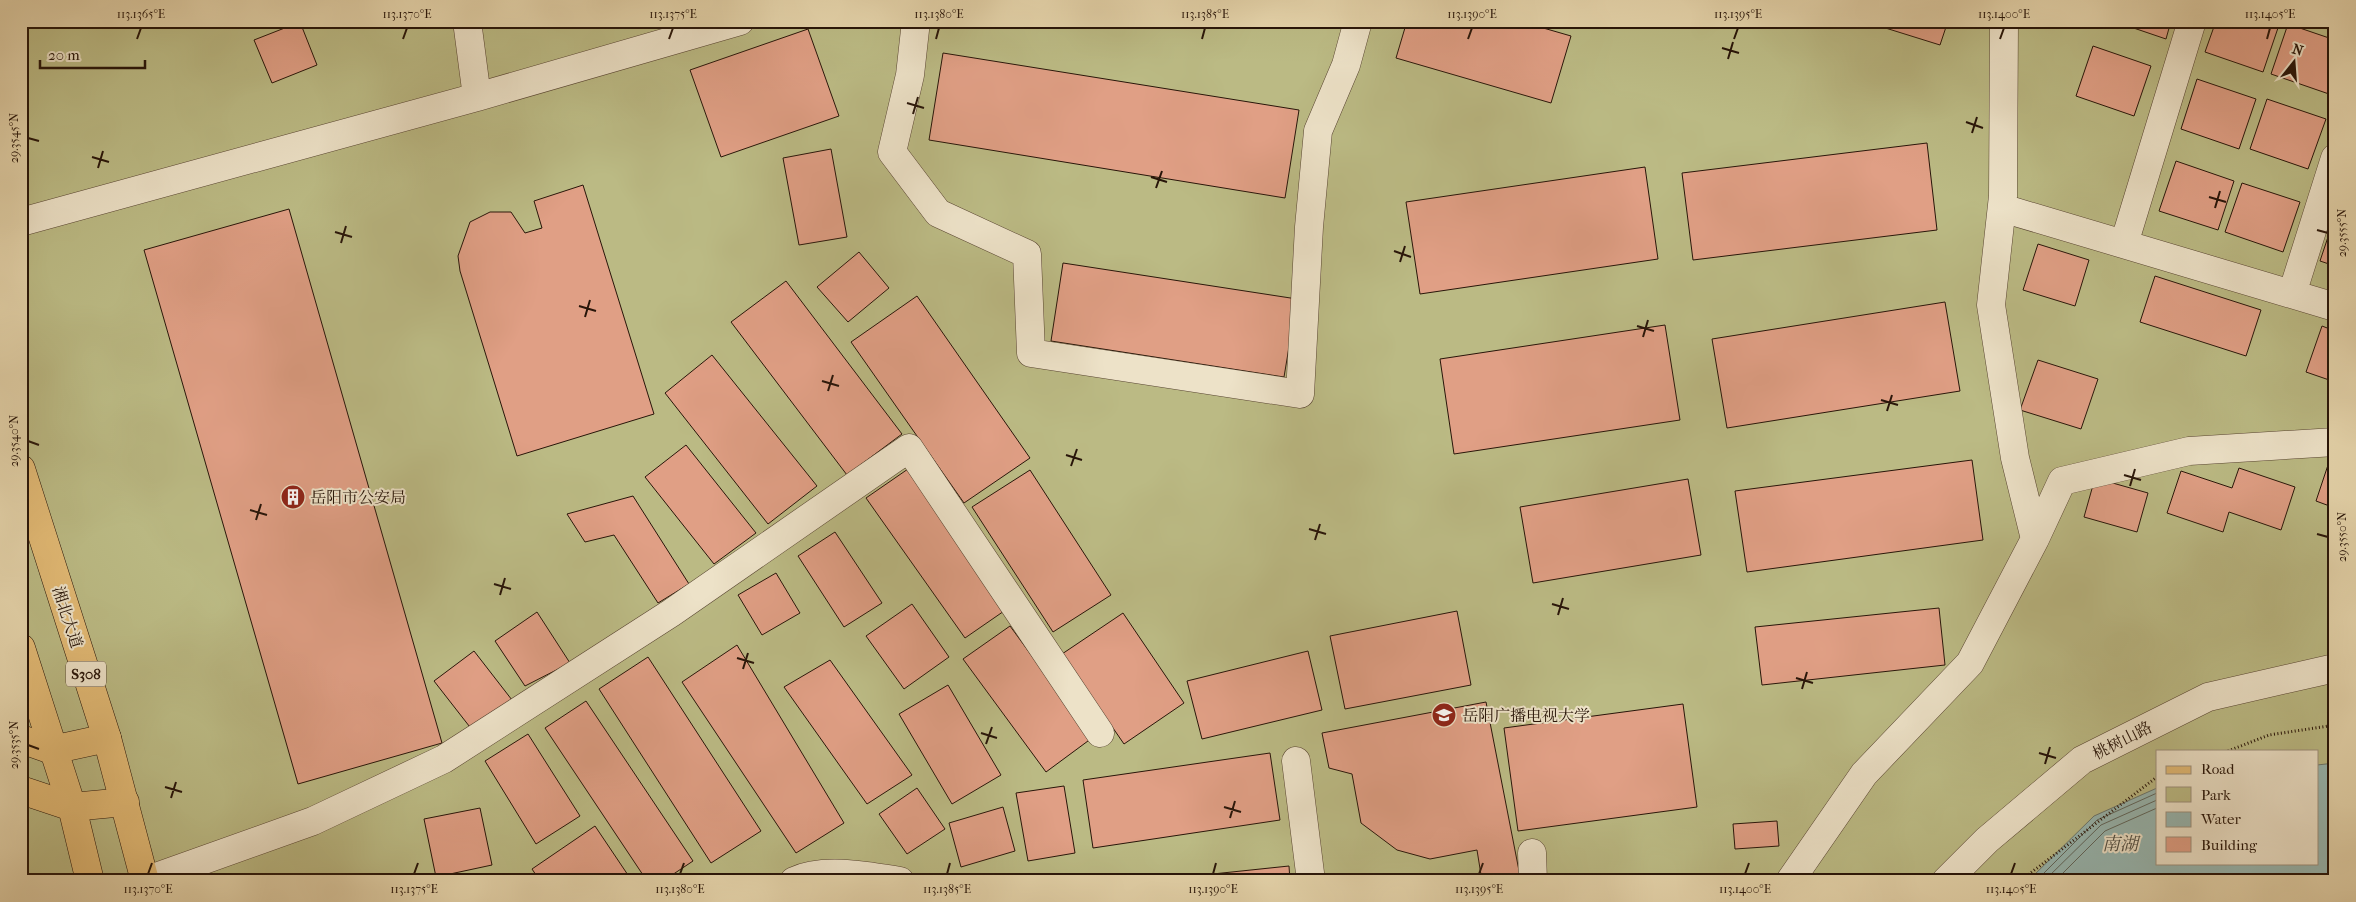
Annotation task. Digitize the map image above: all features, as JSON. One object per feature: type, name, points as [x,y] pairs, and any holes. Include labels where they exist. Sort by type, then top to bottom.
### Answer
[{"type":"main road","name":"湘北大道","points":[[21,470],[107,738],[145,881]]},
{"type":"main road","points":[[21,648],[52,750],[72,807],[90,881]]},
{"type":"main road","points":[[21,739],[52,750],[107,738]]},
{"type":"main road","points":[[21,790],[72,807],[125,802]]},
{"type":"main road","points":[[72,807],[78,881]]},
{"type":"street","points":[[467,21],[477,97]]},
{"type":"street","points":[[21,222],[477,97],[740,21]]},
{"type":"street","points":[[916,21],[910,76],[892,152],[938,213],[1027,254],[1031,353],[1300,394],[1309,227],[1318,131],[1346,65],[1358,21]]},
{"type":"street","points":[[2004,21],[2002,208],[1992,305],[2015,458],[2035,539]]},
{"type":"street","points":[[2124,244],[2192,21]]},
{"type":"street","points":[[2292,294],[2335,158]]},
{"type":"street","points":[[2002,208],[2335,307]]},
{"type":"street","points":[[1790,881],[1864,774],[1970,664],[2035,539],[2062,481],[2189,451],[2335,442]]},
{"type":"street","points":[[145,881],[313,822],[444,759],[672,613],[909,448],[1100,733]]},
{"type":"street","name":"桃树山路","points":[[1946,881],[1986,840],[2082,760],[2208,697],[2335,668]]},
{"type":"street","points":[[1296,761],[1311,881]]},
{"type":"street","points":[[1532,853],[1533,881]]},
{"type":"street","points":[[794,881],[807,875],[860,875],[900,881]]},
{"type":"path","points":[[2231,750],[2269,735],[2335,726]]},
{"type":"path","points":[[2020,881],[2156,778]]},
{"type":"green space","points":[[21,21],[2335,21],[2335,881],[21,881]]},
{"type":"water","name":"南湖","points":[[2335,763],[2335,881],[2028,881],[2094,816],[2156,788],[2156,864],[2318,864],[2318,765]]},
{"type":"building","points":[[262,21],[287,21],[262,28]]},
{"type":"building","points":[[1298,21],[1347,21],[1346,29]]},
{"type":"building","points":[[1407,21],[1519,21],[1571,36],[1551,103],[1396,58]]},
{"type":"building","points":[[1863,21],[1948,21],[1940,45]]},
{"type":"building","points":[[2113,21],[2171,21],[2166,39]]},
{"type":"building","points":[[2216,21],[2280,22],[2263,72],[2205,52]]},
{"type":"building","points":[[300,22],[317,65],[272,83],[254,40]]},
{"type":"building","points":[[2288,24],[2335,40],[2335,77],[2329,94],[2271,74]]},
{"type":"building","points":[[808,29],[839,116],[721,157],[690,70]]},
{"type":"building","points":[[2093,46],[2151,66],[2134,116],[2076,96]]},
{"type":"building","points":[[943,53],[1299,110],[1285,198],[929,140]]},
{"type":"building","points":[[2197,79],[2256,99],[2239,149],[2181,129]]},
{"type":"building","points":[[2267,99],[2326,119],[2308,169],[2250,149]]},
{"type":"building","points":[[1927,143],[1937,230],[1693,260],[1682,173]]},
{"type":"building","points":[[831,149],[847,237],[799,245],[783,158]]},
{"type":"building","points":[[2176,161],[2234,181],[2218,230],[2159,211]]},
{"type":"building","points":[[1645,167],[1658,259],[1420,294],[1406,202]]},
{"type":"building","points":[[2242,183],[2300,202],[2283,252],[2225,232]]},
{"type":"building","points":[[583,185],[654,414],[517,456],[460,271],[458,256],[470,222],[490,212],[511,212],[525,233],[542,228],[534,201]]},
{"type":"building","name":"岳阳市公安局","points":[[289,209],[442,743],[298,784],[144,250]]},
{"type":"building","points":[[2335,216],[2335,266],[2320,261]]},
{"type":"building","points":[[2038,244],[2089,260],[2075,306],[2023,290]]},
{"type":"building","points":[[859,252],[889,288],[848,322],[817,287]]},
{"type":"building","points":[[1063,263],[1297,299],[1284,377],[1051,341]]},
{"type":"building","points":[[2155,276],[2261,310],[2246,356],[2140,322]]},
{"type":"building","points":[[786,281],[902,434],[847,475],[731,322]]},
{"type":"building","points":[[917,296],[1030,458],[964,503],[851,342]]},
{"type":"building","points":[[1945,302],[1960,391],[1727,428],[1712,339]]},
{"type":"building","points":[[1665,325],[1680,420],[1454,454],[1440,359]]},
{"type":"building","points":[[2322,326],[2335,331],[2335,382],[2306,372]]},
{"type":"building","points":[[712,355],[817,486],[768,524],[665,393]]},
{"type":"building","points":[[2038,360],[2098,379],[2081,429],[2020,410]]},
{"type":"building","points":[[686,445],[756,533],[714,564],[645,477]]},
{"type":"building","points":[[2330,459],[2335,461],[2335,508],[2316,501]]},
{"type":"building","points":[[1972,460],[1983,540],[1747,572],[1735,491]]},
{"type":"building","points":[[2239,468],[2295,487],[2281,530],[2229,512],[2223,532],[2167,513],[2181,471],[2232,488]]},
{"type":"building","points":[[908,469],[1007,609],[965,638],[866,498]]},
{"type":"building","points":[[1030,470],[1111,595],[1053,632],[972,507]]},
{"type":"building","points":[[2095,478],[2148,493],[2137,532],[2084,517]]},
{"type":"building","points":[[1688,479],[1701,555],[1533,583],[1520,507]]},
{"type":"building","points":[[633,496],[689,584],[658,603],[614,535],[585,542],[567,514]]},
{"type":"building","points":[[835,532],[882,603],[844,627],[798,556]]},
{"type":"building","points":[[776,573],[800,613],[762,635],[738,595]]},
{"type":"building","points":[[912,604],[949,657],[904,689],[866,636]]},
{"type":"building","points":[[1939,608],[1945,665],[1762,685],[1755,627]]},
{"type":"building","points":[[1457,611],[1471,685],[1345,709],[1330,636]]},
{"type":"building","points":[[537,612],[570,663],[525,686],[495,641]]},
{"type":"building","points":[[1123,613],[1184,703],[1124,744],[1062,654]]},
{"type":"building","points":[[1010,626],[1092,738],[1046,772],[963,659]]},
{"type":"building","points":[[737,645],[844,823],[796,853],[682,682]]},
{"type":"building","points":[[474,651],[512,700],[473,731],[434,681]]},
{"type":"building","points":[[1308,651],[1322,710],[1202,739],[1187,681]]},
{"type":"building","points":[[648,657],[761,831],[711,863],[599,689]]},
{"type":"building","points":[[830,660],[912,775],[867,804],[784,687]]},
{"type":"building","points":[[948,685],[1001,775],[952,804],[899,714]]},
{"type":"building","points":[[586,701],[693,861],[663,881],[647,881],[545,728]]},
{"type":"building","points":[[1486,702],[1521,881],[1482,881],[1477,850],[1430,859],[1397,850],[1361,823],[1352,774],[1329,768],[1322,733]]},
{"type":"building","points":[[1683,704],[1697,807],[1518,831],[1504,728]]},
{"type":"building","points":[[528,734],[580,816],[536,844],[485,761]]},
{"type":"building","points":[[1270,753],[1280,820],[1093,848],[1083,780]]},
{"type":"building","points":[[1064,786],[1075,853],[1028,861],[1016,793]]},
{"type":"building","points":[[917,788],[945,829],[907,854],[879,814]]},
{"type":"building","points":[[1003,807],[1015,851],[961,867],[949,823]]},
{"type":"building","points":[[480,808],[492,865],[436,877],[424,819]]},
{"type":"building","points":[[1777,821],[1779,846],[1735,849],[1733,824]]},
{"type":"building","points":[[595,826],[632,881],[540,881],[532,869]]},
{"type":"building","points":[[1289,866],[1290,881],[1146,881]]},
{"type":"place","name":"岳阳市公安局","points":[[293,497]]},
{"type":"place","name":"岳阳广播电视大学","points":[[1444,715]]}]
